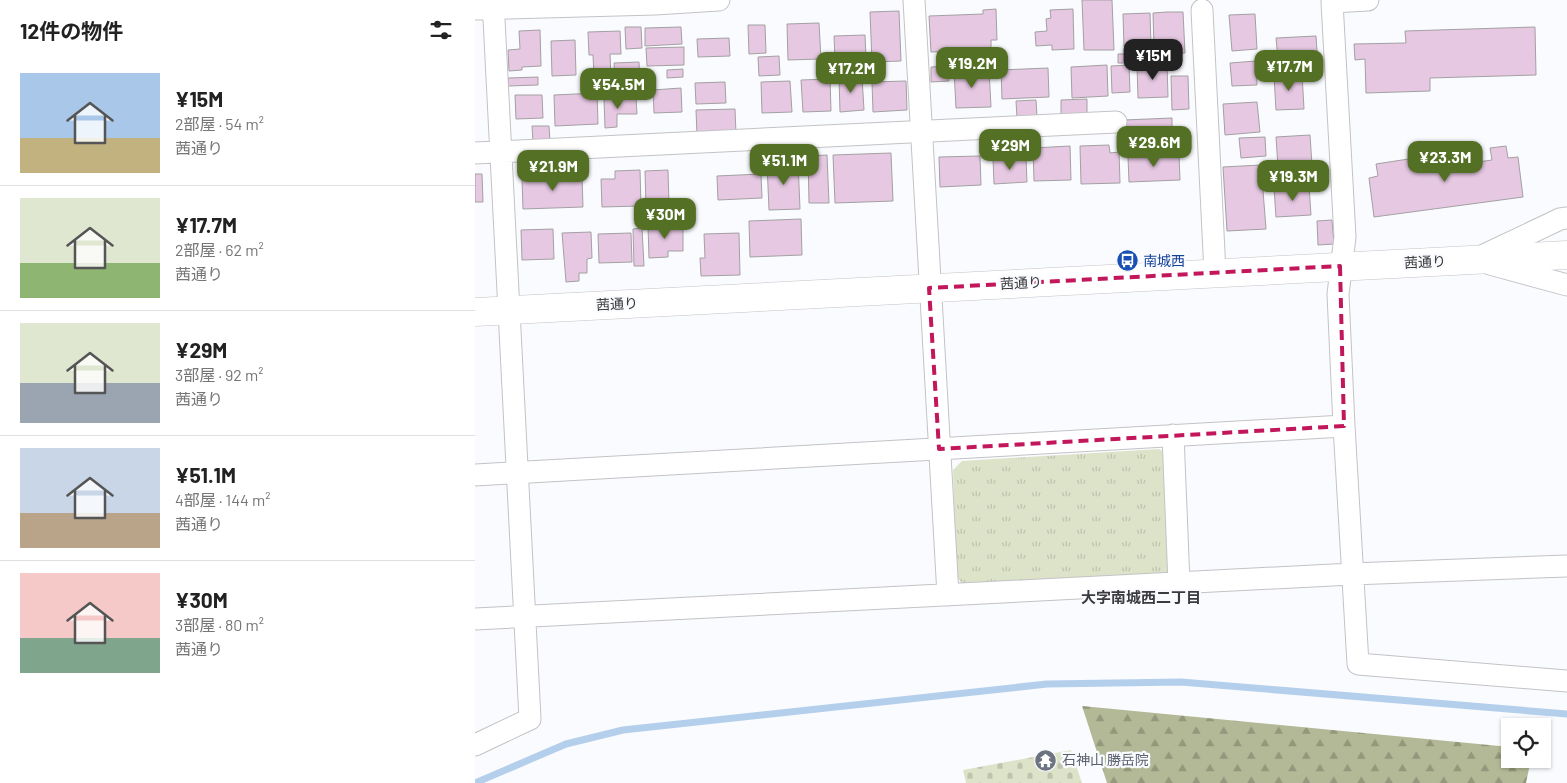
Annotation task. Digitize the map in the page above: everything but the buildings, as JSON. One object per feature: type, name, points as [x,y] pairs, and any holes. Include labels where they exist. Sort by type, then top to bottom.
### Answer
[{"type":"street","points":[[475,745],[530,719],[500,152],[487,6],[655,4],[719,0]]},
{"type":"street","points":[[914,0],[947,595]]},
{"type":"street","points":[[1368,0],[1332,2],[1345,238],[1338,294],[1358,664],[1567,681]]},
{"type":"street","points":[[1202,10],[1215,273]]},
{"type":"street","points":[[475,153],[1116,122]]},
{"type":"street","points":[[1475,260],[1560,219],[1567,218]]},
{"type":"street","name":"茜通り","points":[[475,312],[1567,255]]},
{"type":"street","points":[[1475,260],[1567,285]]},
{"type":"street","points":[[475,475],[1344,426]]},
{"type":"street","points":[[1173,435],[1179,583]]},
{"type":"street","points":[[475,619],[1352,574],[1567,566]]},
{"type":"highlighted area","points":[[1340,266],[1344,426],[939,449],[929,288]]},
{"type":"green space","points":[[1159,449],[1169,455],[1171,567],[1166,576],[964,586],[956,576],[953,470],[962,461]]},
{"type":"green space","points":[[1082,706],[1501,746],[1501,768],[1529,768],[1526,783],[1107,783]]},
{"type":"green space","name":"石神山 勝岳院","points":[[1071,750],[1082,783],[966,783],[963,770]]},
{"type":"waterway","points":[[475,783],[566,744],[623,730],[1047,684],[1181,682],[1567,714]]},
{"type":"place","name":"南城西","points":[[1127,261]]},
{"type":"place","name":"石神山 勝岳院","points":[[1046,760]]},
{"type":"district","name":"大字南城西二丁目","points":[[1141,598]]}]
